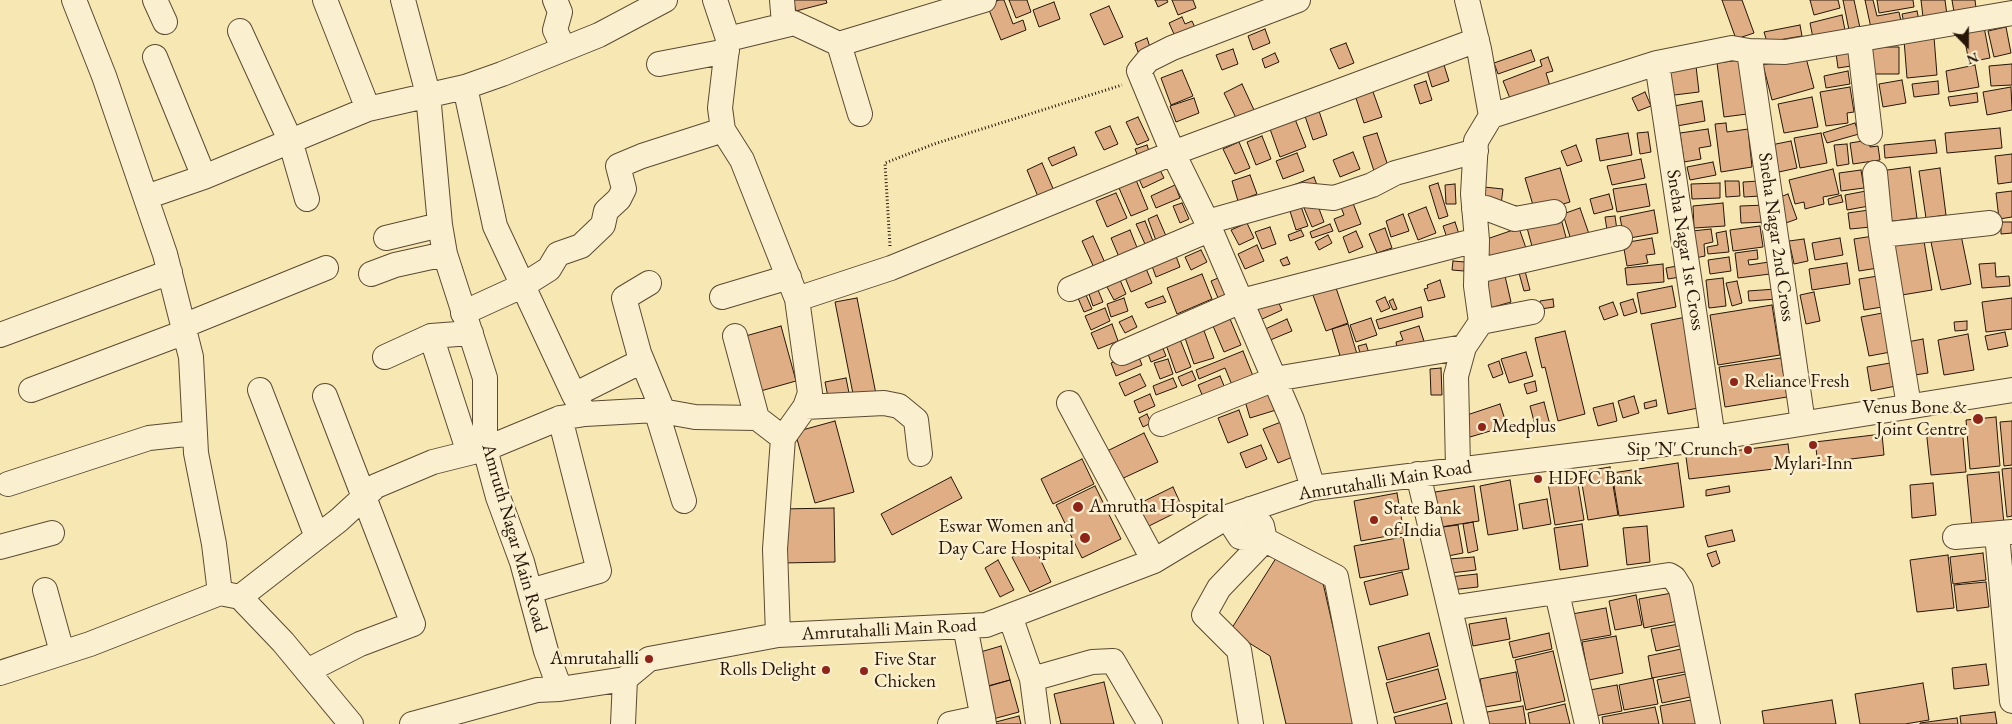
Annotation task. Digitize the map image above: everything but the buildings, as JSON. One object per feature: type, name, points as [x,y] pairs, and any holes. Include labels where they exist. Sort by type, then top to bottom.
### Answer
[{"type":"street","points":[[74,0],[104,76],[170,272],[191,357],[196,453],[214,544],[230,595],[283,642],[351,724]]},
{"type":"street","points":[[155,0],[165,22]]},
{"type":"street","points":[[325,0],[368,108]]},
{"type":"street","name":"Amruth Nagar Main Road","points":[[403,0],[428,94],[440,225],[445,254],[485,378],[477,451],[498,497],[522,562],[546,651],[560,689]]},
{"type":"street","points":[[555,0],[560,12],[555,30],[564,49]]},
{"type":"street","points":[[146,197],[204,177],[368,108],[465,87],[599,35],[665,0]]},
{"type":"street","points":[[715,0],[727,45],[720,108],[723,130],[742,160],[797,299],[810,393],[805,407],[783,438],[775,548],[778,635]]},
{"type":"street","points":[[782,0],[784,24]]},
{"type":"street","points":[[659,64],[727,45],[784,24],[794,23],[839,44],[984,0]]},
{"type":"street","points":[[1298,0],[1172,48],[1148,60],[1139,71],[1173,153],[1208,226],[1275,379],[1292,420],[1313,488]]},
{"type":"street","points":[[1467,0],[1477,40],[1491,116]]},
{"type":"street","points":[[1458,468],[1456,376],[1464,347],[1481,322],[1473,194],[1476,141],[1491,116],[1657,63],[1732,48],[1749,51],[1785,52],[2012,13]]},
{"type":"street","points":[[240,31],[290,140],[307,199]]},
{"type":"street","points":[[1859,39],[1870,133]]},
{"type":"street","points":[[797,299],[891,268],[1173,153],[1477,40]]},
{"type":"street","points":[[839,44],[860,114]]},
{"type":"street","name":"Sneha Nagar 2nd Cross","points":[[1749,51],[1803,423]]},
{"type":"street","points":[[156,57],[204,177]]},
{"type":"street","name":"Sneha Nagar 1st Cross","points":[[1657,63],[1713,438]]},
{"type":"street","points":[[465,87],[495,226],[580,404]]},
{"type":"street","points":[[385,357],[431,336],[467,323],[549,269],[558,254],[581,246],[602,225],[606,211],[619,200],[624,189],[618,166],[642,156],[723,130]]},
{"type":"street","points":[[1070,289],[1208,226],[1303,195],[1334,198],[1372,185],[1395,173],[1476,151]]},
{"type":"street","points":[[1875,173],[1881,235],[1909,406]]},
{"type":"street","points":[[1474,209],[1486,208],[1515,219],[1554,212]]},
{"type":"street","points":[[1881,235],[1990,223]]},
{"type":"street","points":[[386,238],[440,225]]},
{"type":"street","points":[[1477,271],[1620,238]]},
{"type":"street","points":[[1122,354],[1241,301],[1477,240]]},
{"type":"street","points":[[371,274],[395,264],[445,254]]},
{"type":"street","points":[[31,390],[184,329],[326,268]]},
{"type":"street","points":[[0,335],[170,272]]},
{"type":"street","points":[[722,298],[789,277]]},
{"type":"street","points":[[649,282],[624,298],[659,411],[684,501]]},
{"type":"street","points":[[1481,322],[1532,312]]},
{"type":"street","points":[[431,336],[477,451]]},
{"type":"street","points":[[735,336],[757,418]]},
{"type":"street","points":[[1161,424],[1275,379],[1464,347]]},
{"type":"street","points":[[0,673],[230,595],[317,537],[376,486],[433,462],[477,451],[560,418],[642,361]]},
{"type":"street","points":[[260,390],[317,537]]},
{"type":"street","name":"Amrutahalli Main Road","points":[[625,679],[649,659],[778,635],[986,625],[1154,561],[1227,517],[1313,488],[1458,468],[1713,438],[2012,390]]},
{"type":"street","points":[[307,672],[360,644],[412,624],[325,396]]},
{"type":"street","points":[[1069,402],[1154,561]]},
{"type":"street","points":[[805,407],[884,403],[900,406],[916,420],[920,454]]},
{"type":"street","points":[[580,404],[694,416],[757,418],[783,438]]},
{"type":"street","points":[[530,591],[599,571],[560,418]]},
{"type":"street","points":[[8,484],[149,438],[195,433]]},
{"type":"street","points":[[1418,474],[1477,724]]},
{"type":"street","points":[[1250,509],[1262,526],[1264,539]]},
{"type":"street","points":[[1227,517],[1240,537],[1264,539],[1336,577],[1365,724]]},
{"type":"street","points":[[0,546],[52,533]]},
{"type":"street","points":[[1955,537],[2004,533],[2012,701]]},
{"type":"street","points":[[1251,724],[1239,650],[1204,615],[1219,588],[1264,539]]},
{"type":"street","points":[[1450,608],[1669,576],[1674,578],[1681,589],[1708,724]]},
{"type":"street","points":[[45,590],[62,652]]},
{"type":"street","points":[[1557,593],[1587,724]]},
{"type":"street","points":[[1010,616],[1032,679],[1038,724]]},
{"type":"street","points":[[950,724],[984,721],[965,626]]},
{"type":"street","points":[[1032,679],[1092,662],[1114,661],[1150,724]]},
{"type":"street","points":[[412,724],[537,690],[560,689],[625,679],[623,724]]},
{"type":"path","points":[[891,268],[885,163],[934,144],[1142,78]]},
{"type":"place","name":"Reliance Fresh","points":[[1734,382]]},
{"type":"place","name":"Venus Bone & Joint Centre","points":[[1978,419]]},
{"type":"place","name":"Medplus","points":[[1482,427]]},
{"type":"place","name":"Mylari-Inn","points":[[1813,445]]},
{"type":"place","name":"Sip 'N' Crunch","points":[[1748,450]]},
{"type":"place","name":"HDFC Bank","points":[[1538,479]]},
{"type":"place","name":"Amrutha Hospital","points":[[1078,507]]},
{"type":"place","name":"State Bank of India","points":[[1374,520]]},
{"type":"place","name":"Eswar Women and Day Care Hospital","points":[[1085,538]]},
{"type":"place","name":"Amrutahalli","points":[[649,659]]},
{"type":"place","name":"Rolls Delight","points":[[826,670]]},
{"type":"place","name":"Five Star Chicken","points":[[864,671]]}]
